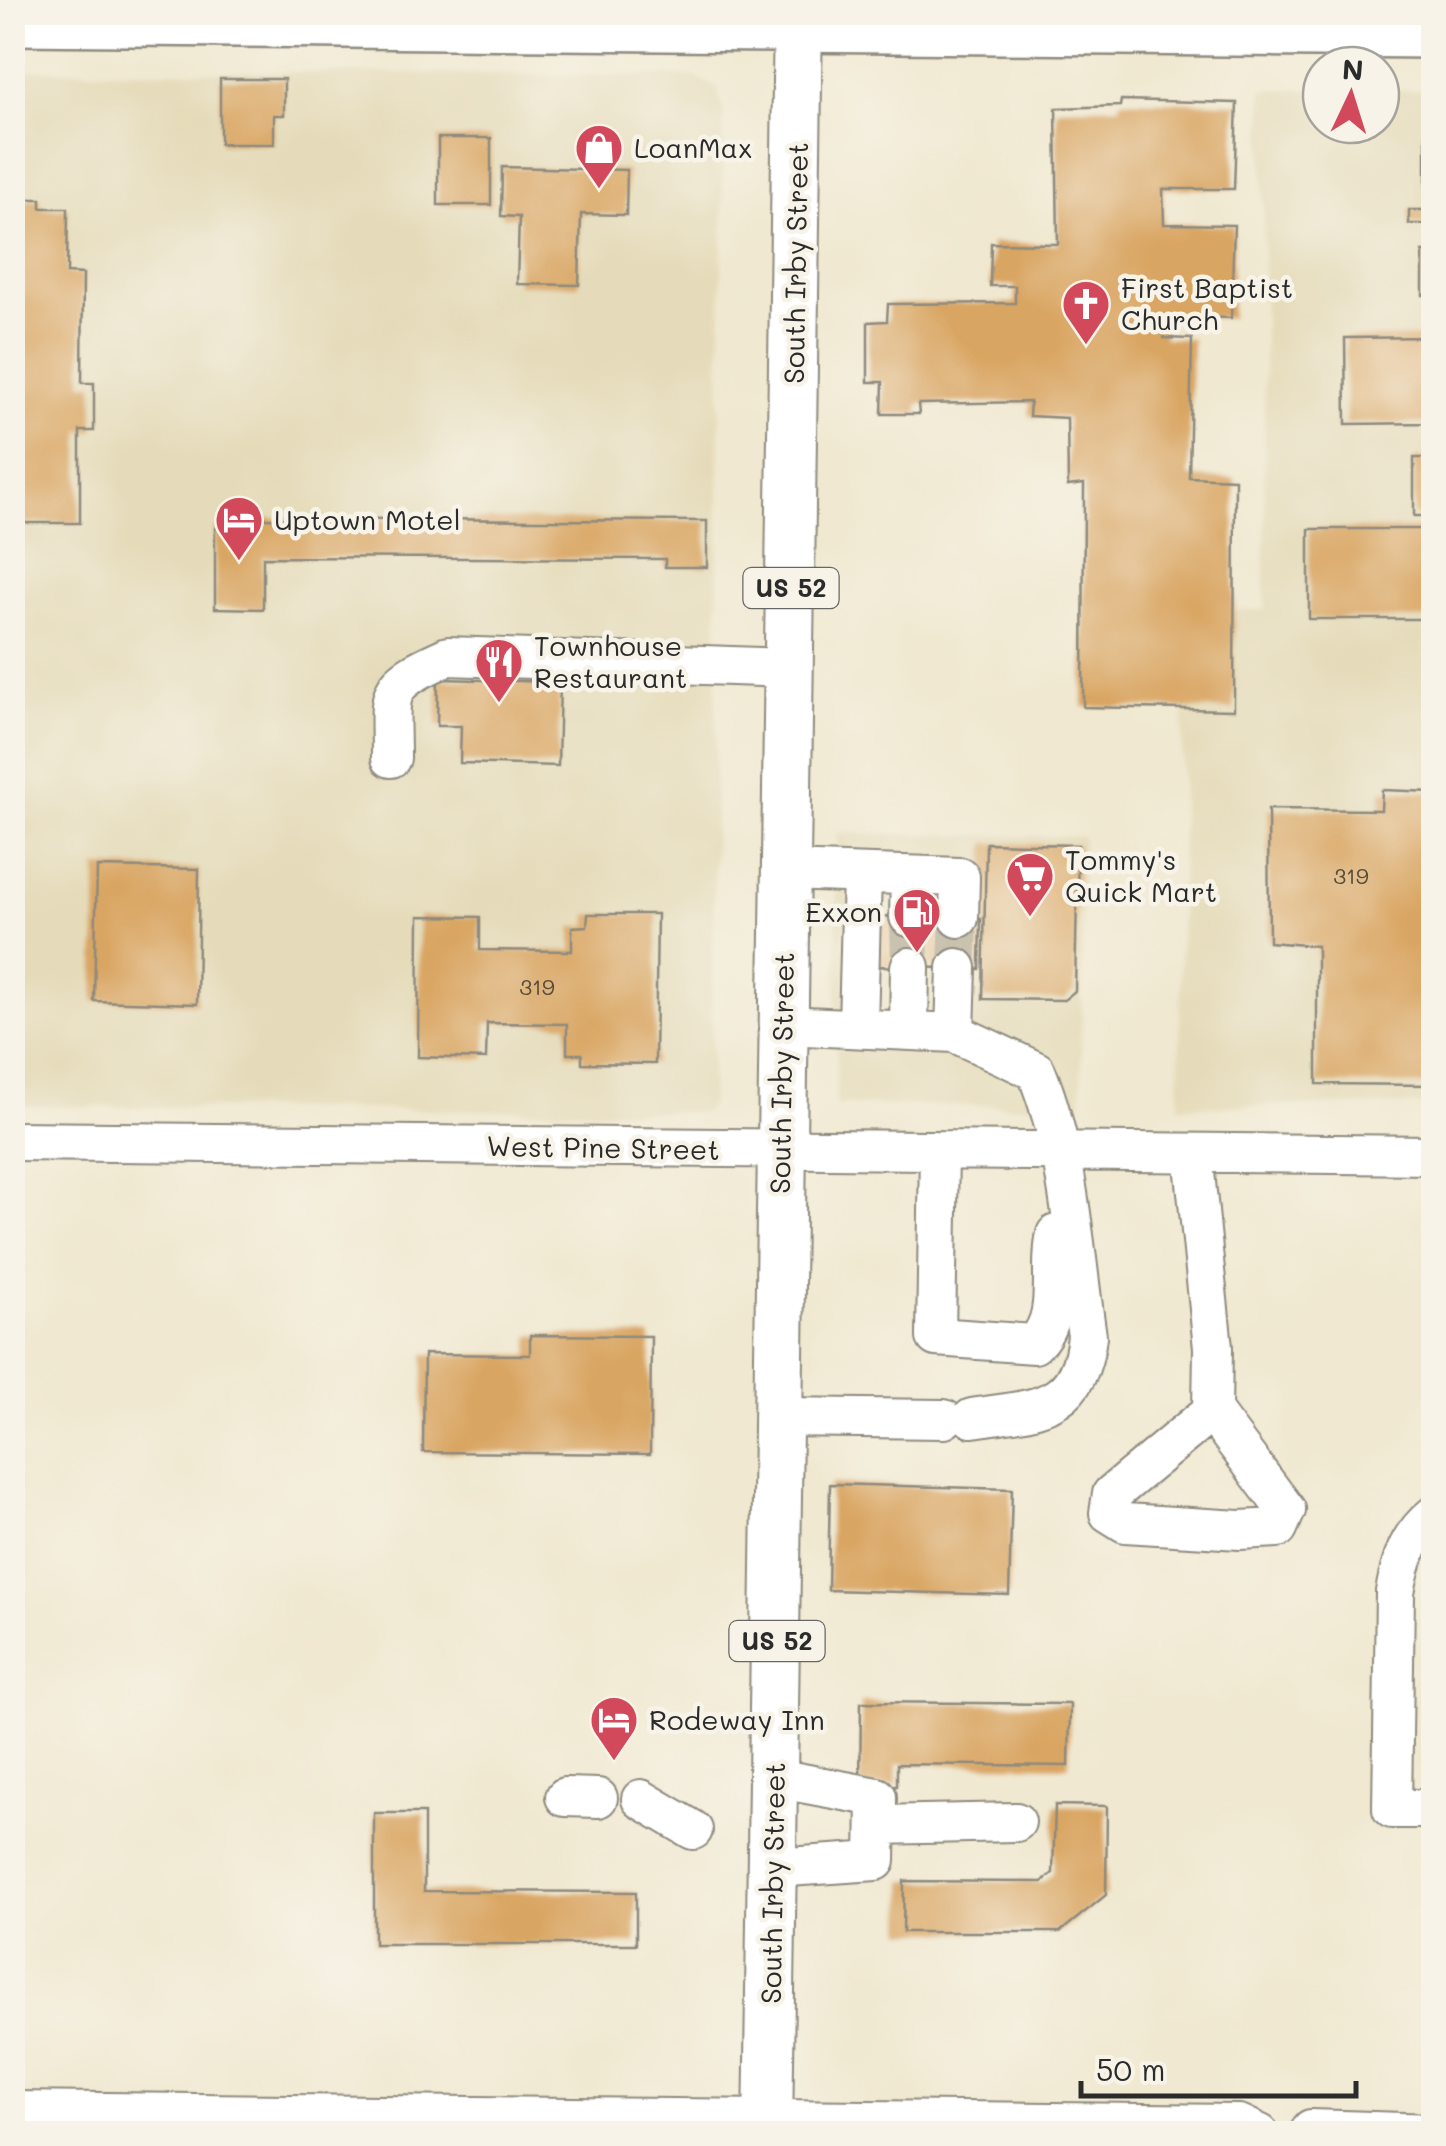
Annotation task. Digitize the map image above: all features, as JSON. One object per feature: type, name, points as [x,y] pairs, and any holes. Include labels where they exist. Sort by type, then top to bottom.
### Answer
[{"type":"highway","points":[[12,17],[798,19],[1434,30]]},
{"type":"main road","name":"South Irby Street","points":[[768,2126],[798,19]]},
{"type":"street","points":[[391,758],[391,694],[400,678],[448,656],[789,668]]},
{"type":"street","points":[[786,871],[960,877],[959,918]]},
{"type":"street","points":[[858,1026],[862,875]]},
{"type":"street","points":[[909,916],[910,876]]},
{"type":"street","points":[[909,1028],[910,967]]},
{"type":"street","points":[[955,1033],[957,968]]},
{"type":"street","points":[[779,1417],[958,1419],[1050,1405],[1072,1386],[1084,1366],[1087,1336],[1051,1106],[1036,1071],[955,1033],[783,1025]]},
{"type":"street","name":"West Pine Street","points":[[12,1141],[1434,1155]]},
{"type":"street","points":[[940,1151],[936,1338],[1034,1344],[1046,1332],[1053,1246],[1066,1198]]},
{"type":"street","points":[[1193,1153],[1213,1348],[1212,1411]]},
{"type":"street","points":[[1434,1515],[1415,1530],[1395,1592],[1392,1809],[1434,1809]]},
{"type":"street","points":[[772,1868],[876,1862],[877,1797],[775,1778]]},
{"type":"street","points":[[642,1799],[693,1830]]},
{"type":"street","points":[[876,1825],[1016,1822]]},
{"type":"street","points":[[12,2110],[192,2123],[1239,2124],[1260,2134]]},
{"type":"street","points":[[1310,2129],[1434,2133]]},
{"type":"shaded area","points":[[13,70],[693,76],[717,87],[724,111],[711,1103],[705,1112],[13,1106]]},
{"type":"shaded area","points":[[1263,89],[1301,89],[1301,145],[1401,145],[1401,90],[1433,90],[1433,1105],[1179,1106],[1184,609],[1265,610]]},
{"type":"shaded area","points":[[837,833],[1083,837],[1081,1106],[836,1105]]},
{"type":"building","points":[[220,79],[284,79],[284,115],[274,115],[274,144],[220,144]]},
{"type":"building","points":[[1121,100],[1237,103],[1234,189],[1163,189],[1164,224],[1234,225],[1231,318],[1164,316],[1164,338],[1192,339],[1189,477],[1235,479],[1234,710],[1083,707],[1084,484],[1068,486],[1067,418],[1029,416],[1030,402],[918,404],[919,414],[882,414],[883,382],[868,382],[868,322],[887,321],[888,304],[1015,303],[1015,286],[990,286],[991,243],[1058,244],[1056,108],[1120,106]]},
{"type":"building","points":[[1426,128],[1434,128],[1434,224],[1409,224],[1409,210],[1426,210]]},
{"type":"building","points":[[438,138],[491,138],[491,205],[438,205]]},
{"type":"building","points":[[502,167],[627,170],[626,215],[581,214],[579,285],[517,284],[519,217],[501,216]]},
{"type":"building","points":[[24,199],[41,199],[41,208],[68,208],[67,273],[83,274],[82,383],[94,383],[94,431],[80,431],[80,523],[12,523],[12,210],[24,210]]},
{"type":"building","points":[[1423,252],[1434,252],[1434,295],[1423,295]]},
{"type":"building","points":[[1434,337],[1434,423],[1346,424],[1345,338]]},
{"type":"building","points":[[1414,458],[1434,458],[1434,516],[1414,516]]},
{"type":"building","name":"Uptown Motel","points":[[235,518],[707,521],[707,567],[665,567],[665,559],[263,557],[263,609],[215,608],[215,528],[235,528]]},
{"type":"building","points":[[1309,529],[1434,529],[1434,619],[1309,619]]},
{"type":"building","name":"Townhouse Restaurant","points":[[438,679],[560,682],[558,766],[460,763],[461,726],[437,726]]},
{"type":"building","points":[[1382,790],[1434,792],[1434,1085],[1317,1084],[1317,946],[1269,942],[1268,809],[1381,810]]},
{"type":"building","name":"Tommy's Quick Mart","points":[[986,843],[1078,845],[1075,991],[1064,1000],[983,999]]},
{"type":"building","points":[[97,867],[199,869],[197,1004],[94,1001]]},
{"type":"building","points":[[588,914],[657,914],[655,1064],[582,1063],[582,1054],[567,1054],[567,1024],[487,1023],[486,1059],[418,1057],[419,916],[480,917],[480,950],[572,951],[572,927],[587,926]]},
{"type":"building","points":[[871,916],[981,919],[980,969],[870,966]]},
{"type":"building","points":[[530,1335],[651,1336],[650,1454],[423,1452],[424,1354],[530,1355]]},
{"type":"building","points":[[830,1484],[1012,1489],[1009,1595],[828,1590]]},
{"type":"building","points":[[861,1702],[1070,1704],[1069,1766],[897,1764],[897,1786],[860,1786]]},
{"type":"building","points":[[1055,1805],[1107,1806],[1106,1895],[1060,1932],[903,1932],[904,1881],[1042,1882],[1053,1873]]},
{"type":"building","points":[[374,1813],[424,1813],[424,1891],[636,1892],[636,1944],[374,1944]]},
{"type":"tunnel","points":[[909,917],[910,967]]},
{"type":"tunnel","points":[[957,968],[959,918]]},
{"type":"place","name":"LoanMax","points":[[599,190]]},
{"type":"place","name":"First Baptist Church","points":[[1086,346]]},
{"type":"place","name":"Uptown Motel","points":[[239,562]]},
{"type":"place","name":"Townhouse Restaurant","points":[[499,704]]},
{"type":"place","name":"Tommy's Quick Mart","points":[[1030,918]]},
{"type":"place","name":"Exxon","points":[[917,954]]},
{"type":"place","name":"Rodeway Inn","points":[[614,1762]]}]
